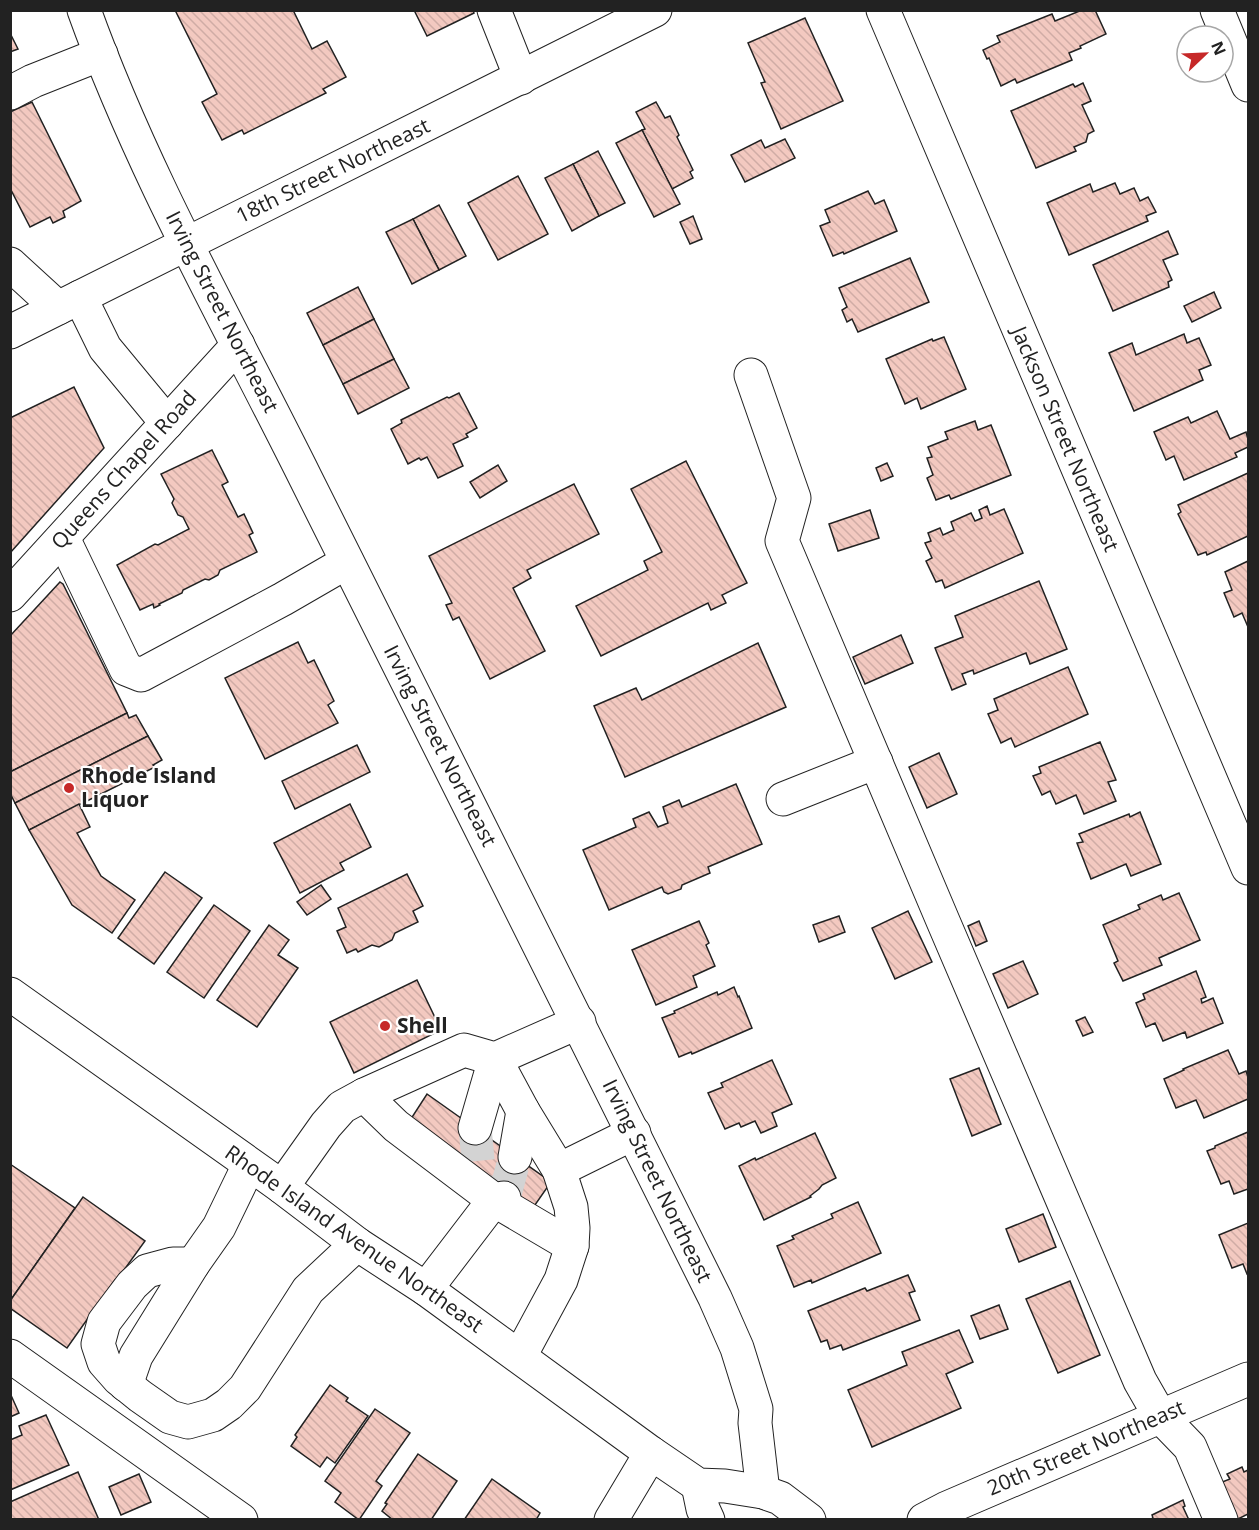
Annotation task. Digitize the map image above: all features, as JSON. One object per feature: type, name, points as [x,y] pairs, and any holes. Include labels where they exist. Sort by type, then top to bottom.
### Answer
[{"type":"street","name":"Irving Street Northeast","points":[[84,10],[131,130],[163,198],[579,1022],[715,1298],[737,1348],[756,1409],[755,1423],[763,1492]]},
{"type":"street","points":[[494,10],[520,78]]},
{"type":"street","name":"18th Street Northeast","points":[[10,332],[655,10]]},
{"type":"street","name":"Jackson Street Northeast","points":[[883,10],[1248,868]]},
{"type":"street","points":[[1217,10],[1248,86]]},
{"type":"street","points":[[10,93],[33,81],[101,54]]},
{"type":"street","points":[[10,264],[69,303],[167,423]]},
{"type":"street","name":"Queens Chapel Road","points":[[10,595],[238,345]]},
{"type":"street","points":[[751,375],[794,498],[783,541],[1140,1381],[1160,1416],[1190,1447],[1221,1520]]},
{"type":"street","points":[[63,537],[126,669],[141,675],[348,562]]},
{"type":"street","points":[[783,799],[876,762]]},
{"type":"street","name":"Rhode Island Avenue Northeast","points":[[10,994],[357,1244],[426,1289],[698,1485]]},
{"type":"street","points":[[282,1188],[326,1125],[342,1107],[464,1050],[495,1059],[579,1022]]},
{"type":"street","points":[[495,1059],[559,1170],[571,1207],[573,1228],[572,1246],[561,1280],[520,1356]]},
{"type":"street","points":[[475,1128],[495,1059]]},
{"type":"street","points":[[364,1095],[396,1126],[572,1246]]},
{"type":"street","points":[[515,1157],[523,1111]]},
{"type":"street","points":[[559,1170],[634,1133]]},
{"type":"street","points":[[126,1385],[136,1356],[193,1264],[219,1227],[249,1165]]},
{"type":"street","points":[[426,1289],[492,1193]]},
{"type":"street","points":[[193,1264],[172,1264],[147,1271],[132,1285],[104,1322],[98,1344],[104,1362],[119,1379],[170,1417],[188,1422],[213,1415],[229,1404],[245,1388],[308,1290],[357,1244]]},
{"type":"street","points":[[10,1356],[242,1520]]},
{"type":"street","name":"20th Street Northeast","points":[[924,1520],[946,1508],[1248,1379]]},
{"type":"street","points":[[611,1520],[651,1453]]},
{"type":"street","points":[[708,1520],[698,1485],[725,1486],[763,1492],[780,1498],[809,1520]]},
{"type":"building","points":[[175,10],[293,10],[312,49],[327,41],[346,77],[323,89],[326,93],[244,134],[242,130],[222,140],[202,102],[217,94]]},
{"type":"building","points":[[414,10],[473,10],[474,13],[427,36]]},
{"type":"building","points":[[1082,10],[1095,10],[1106,34],[1069,53],[1072,60],[1017,83],[1015,79],[1001,86],[983,50],[1000,42],[997,36],[1052,14],[1055,21]]},
{"type":"building","points":[[805,18],[843,101],[781,129],[761,83],[765,82],[748,43]]},
{"type":"building","points":[[10,33],[18,49],[10,52]]},
{"type":"building","points":[[1083,83],[1091,101],[1082,105],[1094,131],[1088,134],[1086,142],[1074,147],[1076,151],[1036,168],[1011,111],[1073,84],[1075,87]]},
{"type":"building","points":[[32,102],[81,201],[63,211],[65,217],[53,223],[50,217],[30,227],[10,188],[10,112]]},
{"type":"building","points":[[656,102],[665,118],[670,116],[693,170],[690,172],[693,178],[672,189],[642,130],[645,129],[636,112]]},
{"type":"building","points":[[642,130],[680,204],[654,217],[616,143]]},
{"type":"building","points":[[785,139],[795,158],[745,182],[731,155],[761,140],[765,148]]},
{"type":"building","points":[[598,151],[625,203],[599,216],[573,164]]},
{"type":"building","points":[[573,164],[599,216],[572,231],[545,178]]},
{"type":"building","points":[[518,176],[548,234],[498,260],[468,203]]},
{"type":"building","points":[[1115,183],[1120,194],[1134,188],[1140,201],[1148,197],[1156,212],[1146,216],[1148,221],[1069,255],[1047,203],[1090,184],[1093,192]]},
{"type":"building","points":[[868,191],[875,204],[884,200],[897,231],[844,254],[843,252],[833,256],[820,226],[830,222],[825,210]]},
{"type":"building","points":[[439,205],[466,256],[439,270],[413,219]]},
{"type":"building","points":[[693,216],[702,239],[690,244],[680,222]]},
{"type":"building","points":[[413,219],[439,270],[412,284],[386,232]]},
{"type":"building","points":[[1168,231],[1178,254],[1163,260],[1172,280],[1168,282],[1169,287],[1113,311],[1093,265]]},
{"type":"building","points":[[910,258],[929,302],[858,332],[852,319],[847,322],[842,310],[847,307],[839,288]]},
{"type":"building","points":[[358,287],[374,319],[323,345],[307,313]]},
{"type":"building","points":[[1214,292],[1221,308],[1192,322],[1184,306]]},
{"type":"building","points":[[374,319],[394,359],[343,384],[323,345]]},
{"type":"building","points":[[1184,334],[1187,343],[1199,338],[1211,365],[1199,370],[1203,380],[1134,411],[1109,353],[1132,343],[1136,355]]},
{"type":"building","points":[[944,337],[966,389],[921,409],[917,398],[905,404],[886,359],[932,339],[933,341]]},
{"type":"building","points":[[394,359],[409,388],[358,414],[343,384]]},
{"type":"building","points":[[74,387],[104,448],[10,553],[10,418]]},
{"type":"building","points":[[459,393],[477,428],[466,434],[468,437],[453,444],[463,466],[438,478],[427,457],[421,460],[419,458],[408,464],[391,429],[402,423],[401,420]]},
{"type":"building","points":[[1217,411],[1230,439],[1246,432],[1248,447],[1235,453],[1237,457],[1184,480],[1174,456],[1166,460],[1154,432],[1188,417],[1191,423]]},
{"type":"building","points":[[975,421],[978,430],[991,425],[1011,475],[951,499],[949,495],[936,500],[927,478],[933,475],[927,458],[932,457],[928,447],[948,439],[945,432]]},
{"type":"building","points":[[212,450],[228,482],[222,485],[238,517],[244,514],[253,533],[249,535],[257,552],[220,570],[218,575],[209,580],[205,579],[183,590],[182,593],[154,608],[153,604],[140,610],[117,565],[189,529],[183,517],[178,515],[172,503],[174,499],[161,474]]},
{"type":"building","points":[[686,461],[747,583],[722,595],[726,603],[711,610],[708,603],[601,656],[576,606],[648,570],[644,561],[662,552],[631,489]]},
{"type":"building","points":[[887,463],[893,476],[881,481],[876,468]]},
{"type":"building","points":[[498,465],[507,481],[480,498],[470,482]]},
{"type":"building","points":[[1248,473],[1248,536],[1207,555],[1206,552],[1198,555],[1178,514],[1181,512],[1178,505]]},
{"type":"building","points":[[574,484],[599,534],[527,570],[531,578],[513,588],[545,651],[490,679],[459,617],[453,620],[446,605],[452,603],[429,556]]},
{"type":"building","points":[[987,506],[990,515],[1004,509],[1023,553],[945,588],[942,580],[936,582],[926,561],[932,558],[925,543],[931,541],[928,533],[940,528],[943,535],[954,530],[951,522],[971,513],[975,521],[982,518],[979,510]]},
{"type":"building","points":[[870,510],[879,538],[838,551],[829,524]]},
{"type":"building","points":[[1248,561],[1248,627],[1242,613],[1234,617],[1224,593],[1232,590],[1225,572]]},
{"type":"building","points":[[1039,581],[1067,649],[1030,664],[1026,653],[974,674],[973,670],[962,674],[966,684],[952,690],[935,648],[963,637],[955,616]]},
{"type":"building","points":[[60,582],[127,713],[10,772],[10,636]]},
{"type":"building","points":[[901,635],[913,663],[865,684],[853,657]]},
{"type":"building","points":[[298,642],[308,663],[314,660],[334,701],[328,705],[338,723],[265,759],[225,678]]},
{"type":"building","points":[[758,643],[786,707],[625,777],[594,706],[636,688],[642,700]]},
{"type":"building","points":[[1068,667],[1088,714],[1015,747],[1011,738],[1001,743],[988,714],[998,710],[994,699]]},
{"type":"building","points":[[127,713],[129,718],[136,715],[148,736],[15,803],[10,793],[10,772]]},
{"type":"building","points":[[148,736],[162,760],[153,765],[155,767],[29,830],[15,803]]},
{"type":"building","points":[[1100,742],[1116,780],[1108,782],[1116,801],[1084,814],[1076,795],[1056,804],[1050,791],[1042,795],[1033,776],[1041,773],[1039,767]]},
{"type":"building","points":[[357,745],[370,772],[295,809],[282,781]]},
{"type":"building","points":[[939,753],[957,794],[927,808],[909,767]]},
{"type":"building","points":[[736,784],[762,844],[708,867],[710,873],[682,885],[681,889],[668,894],[662,887],[609,910],[583,850],[636,827],[633,819],[649,812],[658,827],[668,823],[663,807],[679,800],[682,807]]},
{"type":"building","points":[[79,804],[90,827],[77,833],[101,876],[135,900],[112,933],[72,905],[29,830]]},
{"type":"building","points":[[350,804],[371,847],[340,863],[344,870],[300,893],[274,843]]},
{"type":"building","points":[[1140,812],[1161,864],[1131,876],[1126,864],[1091,879],[1077,843],[1083,842],[1079,834],[1129,814],[1130,817]]},
{"type":"building","points":[[165,872],[202,898],[154,964],[118,938]]},
{"type":"building","points":[[407,874],[423,906],[413,911],[418,922],[395,933],[392,940],[379,947],[372,945],[358,952],[356,949],[347,953],[337,931],[346,927],[338,908]]},
{"type":"building","points":[[321,885],[331,899],[307,915],[297,902]]},
{"type":"building","points":[[1179,893],[1200,940],[1159,958],[1162,965],[1123,981],[1114,963],[1118,961],[1103,925],[1140,909],[1138,905],[1161,895],[1163,900]]},
{"type":"building","points":[[214,905],[250,931],[204,998],[167,972]]},
{"type":"building","points":[[908,911],[932,962],[895,979],[872,928]]},
{"type":"building","points":[[839,916],[845,932],[819,942],[813,925]]},
{"type":"building","points":[[699,921],[709,943],[706,945],[715,966],[693,976],[697,987],[656,1005],[632,950]]},
{"type":"building","points":[[979,921],[987,941],[976,946],[968,926]]},
{"type":"building","points":[[269,925],[289,940],[278,955],[298,968],[257,1027],[217,1000]]},
{"type":"building","points":[[1023,961],[1038,994],[1008,1008],[993,974]]},
{"type":"building","points":[[1196,971],[1206,997],[1201,999],[1202,1003],[1213,998],[1223,1023],[1187,1038],[1185,1032],[1163,1041],[1155,1023],[1146,1027],[1136,1003],[1145,999],[1143,994]]},
{"type":"building","name":"Shell","points":[[417,980],[441,1030],[354,1073],[330,1022]]},
{"type":"building","points":[[734,987],[752,1028],[692,1054],[691,1052],[679,1057],[662,1018],[717,992],[718,995]]},
{"type":"building","points":[[1085,1017],[1093,1032],[1083,1036],[1076,1021]]},
{"type":"building","points":[[1228,1050],[1239,1074],[1246,1071],[1248,1099],[1204,1118],[1196,1100],[1176,1108],[1164,1079]]},
{"type":"building","points":[[772,1060],[792,1104],[772,1113],[777,1126],[761,1133],[755,1121],[741,1127],[739,1123],[725,1129],[708,1093],[723,1087],[721,1083]]},
{"type":"building","points":[[979,1068],[1001,1124],[972,1136],[950,1079]]},
{"type":"building","points":[[427,1094],[551,1182],[528,1215],[405,1128]]},
{"type":"building","points":[[1248,1132],[1248,1189],[1234,1194],[1229,1181],[1221,1184],[1207,1151]]},
{"type":"building","points":[[815,1133],[836,1178],[822,1185],[811,1197],[764,1220],[739,1166]]},
{"type":"building","points":[[10,1164],[75,1208],[10,1301]]},
{"type":"building","points":[[83,1197],[145,1241],[67,1348],[10,1308],[10,1301]]},
{"type":"building","points":[[858,1202],[881,1253],[812,1283],[811,1280],[794,1287],[777,1246],[794,1239],[792,1236],[833,1218],[831,1214]]},
{"type":"building","points":[[1043,1214],[1056,1247],[1019,1262],[1006,1229]]},
{"type":"building","points":[[1248,1223],[1247,1274],[1243,1264],[1232,1268],[1219,1235]]},
{"type":"building","points":[[908,1275],[915,1291],[909,1293],[920,1320],[843,1350],[841,1345],[830,1349],[827,1340],[821,1342],[808,1311],[865,1288],[867,1291]]},
{"type":"building","points":[[1070,1281],[1100,1355],[1058,1373],[1026,1299]]},
{"type":"building","points":[[999,1305],[1008,1329],[980,1339],[971,1316]]},
{"type":"building","points":[[959,1330],[973,1362],[946,1374],[961,1408],[872,1447],[848,1390],[907,1365],[902,1352]]},
{"type":"building","points":[[330,1385],[348,1398],[346,1401],[368,1416],[335,1463],[327,1457],[320,1467],[291,1446],[297,1437],[295,1435]]},
{"type":"building","points":[[10,1393],[19,1413],[10,1417]]},
{"type":"building","points":[[375,1409],[410,1433],[376,1481],[382,1486],[359,1520],[335,1502],[341,1493],[325,1481]]},
{"type":"building","points":[[46,1415],[69,1465],[10,1490],[10,1440],[22,1435],[19,1426]]},
{"type":"building","points":[[418,1454],[457,1481],[431,1520],[393,1520],[382,1511],[387,1504],[385,1503]]},
{"type":"building","points":[[1242,1467],[1244,1472],[1248,1470],[1248,1514],[1236,1520],[1220,1483],[1230,1479],[1227,1474]]},
{"type":"building","points":[[78,1472],[99,1520],[11,1520],[10,1502]]},
{"type":"building","points":[[139,1474],[151,1502],[121,1515],[109,1487]]},
{"type":"building","points":[[492,1479],[540,1513],[536,1520],[464,1520]]},
{"type":"building","points":[[1183,1500],[1185,1506],[1183,1507],[1189,1520],[1149,1520],[1153,1518],[1152,1515]]},
{"type":"tunnel","points":[[475,1128],[480,1180]]},
{"type":"tunnel","points":[[504,1198],[515,1157]]},
{"type":"place","name":"Rhode Island Liquor","points":[[69,788]]},
{"type":"place","name":"Shell","points":[[385,1026]]}]
